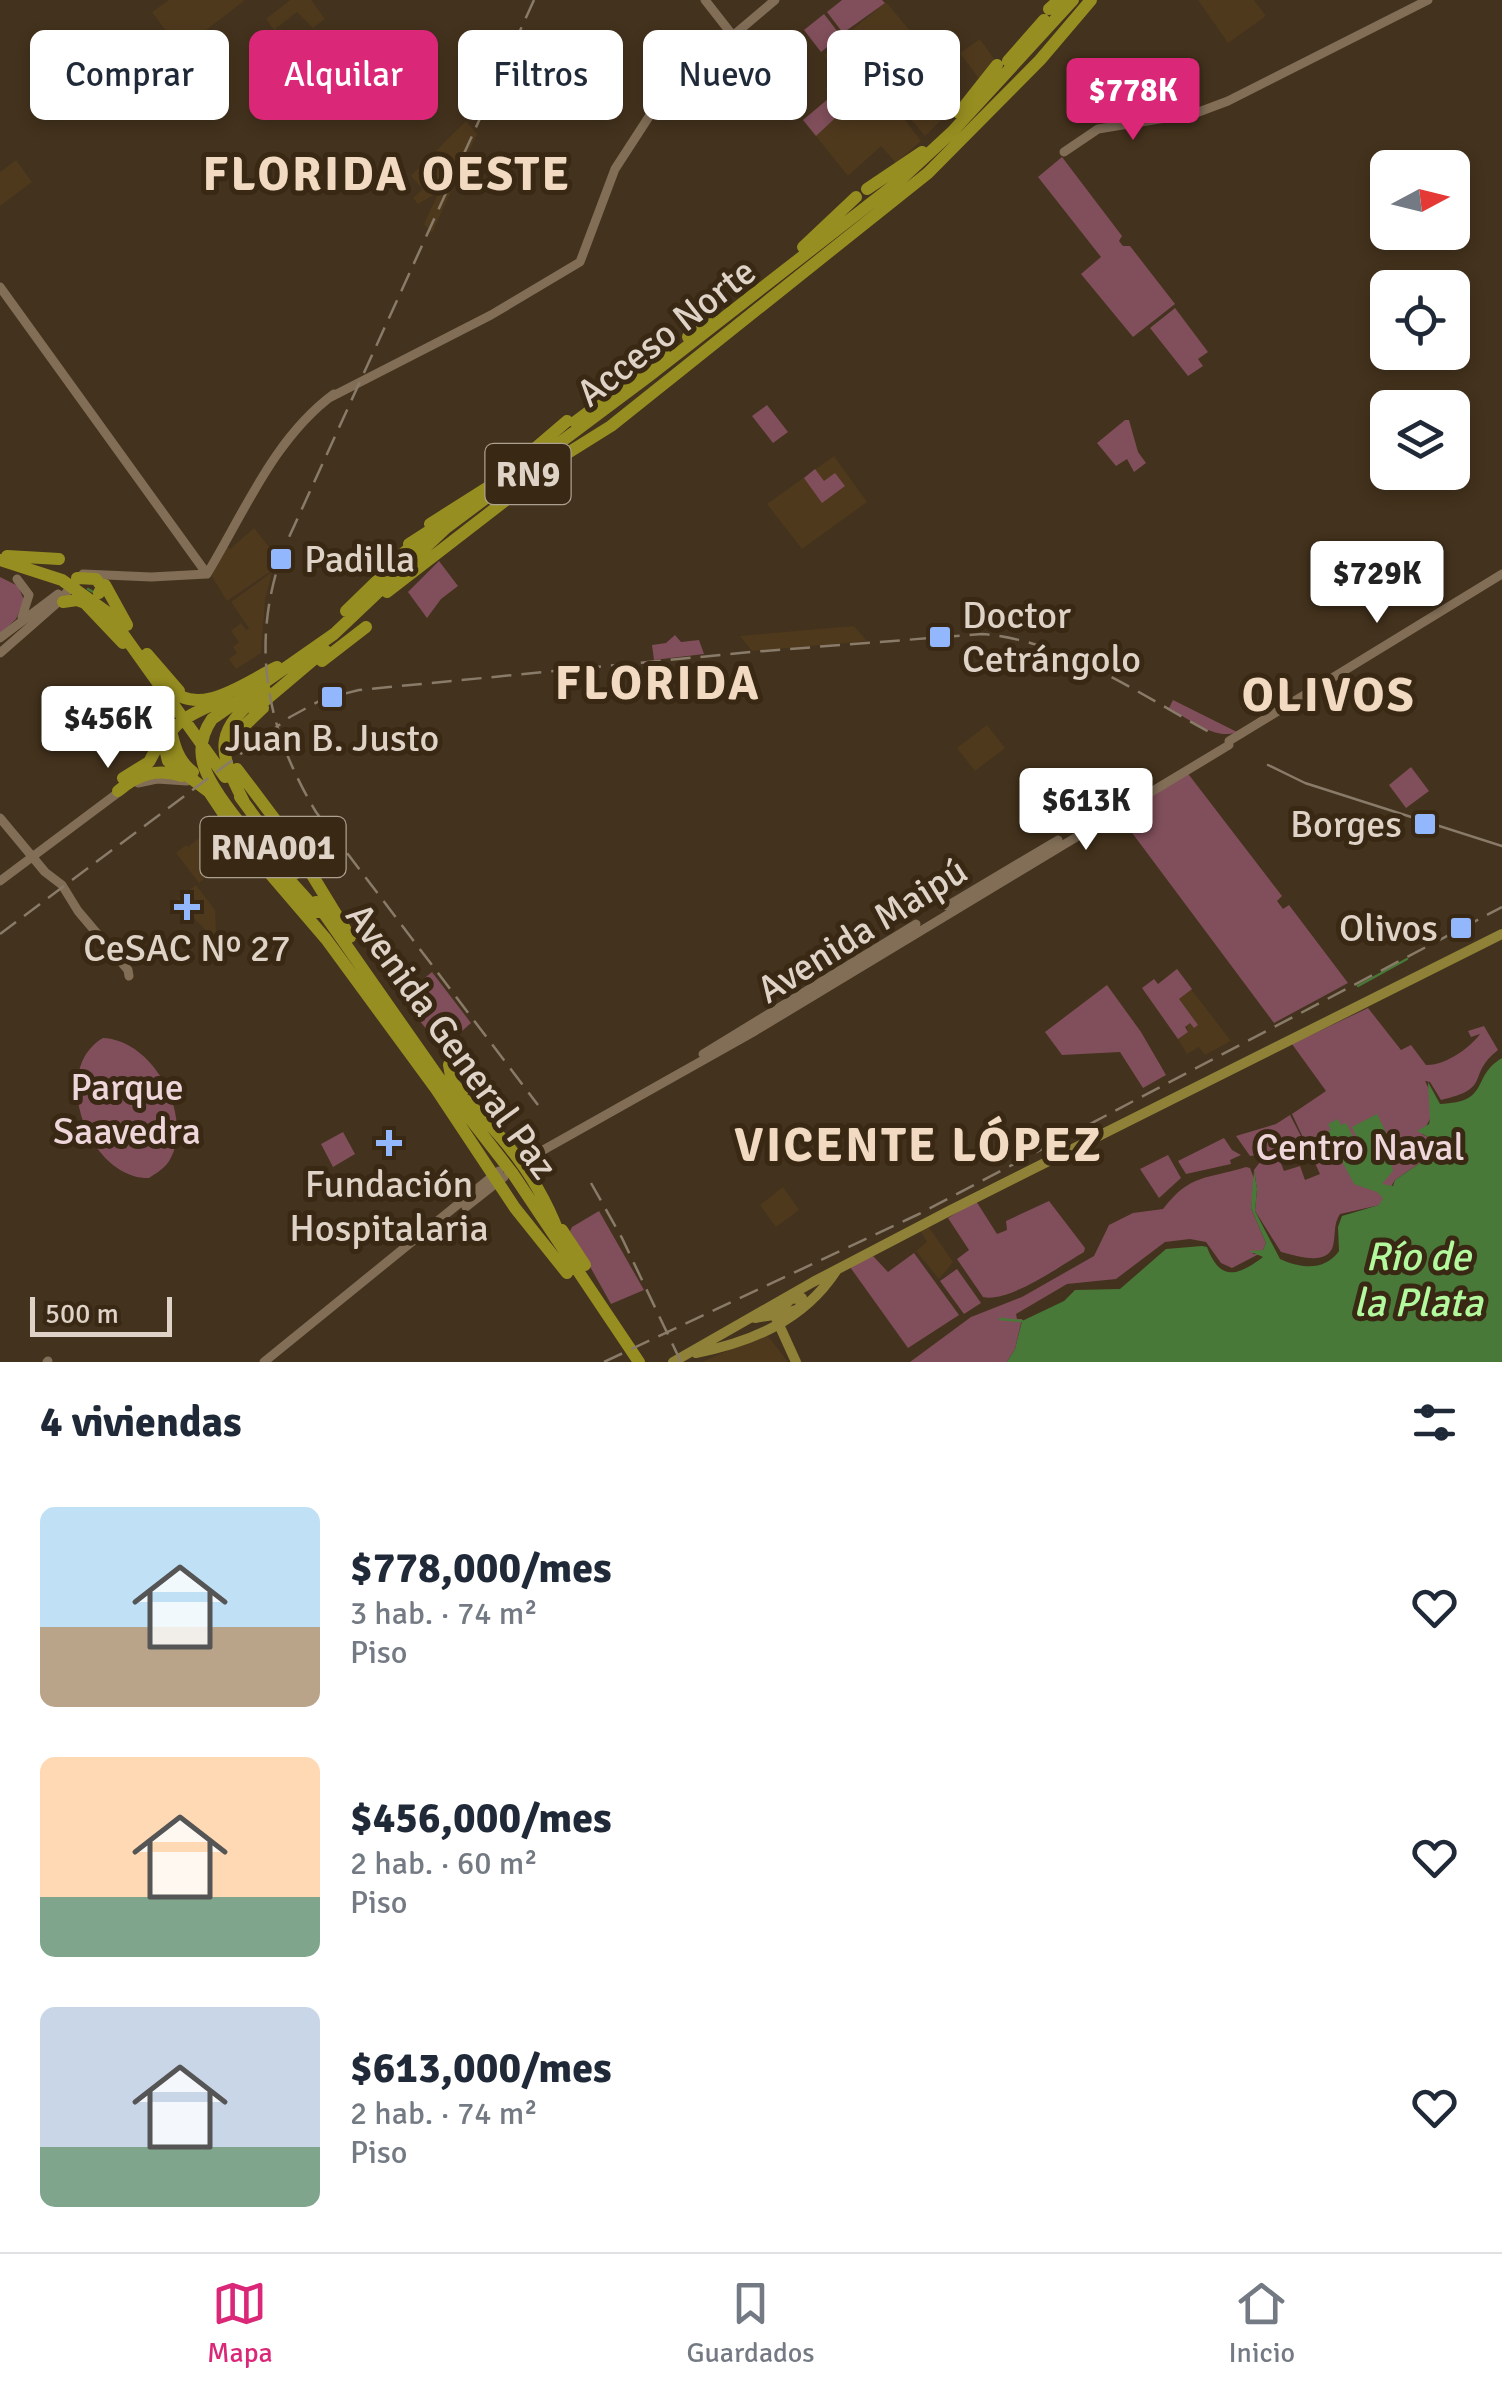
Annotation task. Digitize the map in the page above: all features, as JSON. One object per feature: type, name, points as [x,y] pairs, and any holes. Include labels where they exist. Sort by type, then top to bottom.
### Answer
[{"type":"highway","points":[[870,208],[942,134],[1014,76],[1020,42],[1028,42],[1074,3]]},
{"type":"highway","points":[[657,374],[608,430],[729,319],[870,208],[941,160],[1074,3]]},
{"type":"highway","points":[[797,264],[870,208],[1014,76],[1074,3]]},
{"type":"highway","points":[[382,588],[386,568],[438,526],[602,399],[680,345],[729,319]]},
{"type":"highway","name":"Acceso Norte","points":[[267,692],[284,674],[324,646],[382,588],[435,544],[729,319]]},
{"type":"highway","points":[[657,374],[590,406],[668,354]]},
{"type":"highway","points":[[382,588],[606,430],[676,371]]},
{"type":"highway","name":"Acceso Norte","points":[[324,646],[438,526],[657,374]]},
{"type":"highway","points":[[500,479],[567,421]]},
{"type":"highway","points":[[444,554],[510,496],[582,452]]},
{"type":"highway","points":[[167,738],[203,705],[238,686],[284,674],[372,583],[438,526]]},
{"type":"highway","points":[[0,560],[59,559]]},
{"type":"highway","name":"Avenida General Paz","points":[[0,560],[80,579],[140,650],[213,771],[309,917],[474,1132],[508,1169],[537,1212],[564,1267],[603,1314]]},
{"type":"highway","points":[[80,579],[90,576],[98,580],[102,591],[90,593]]},
{"type":"highway","points":[[80,579],[172,686],[181,719]]},
{"type":"highway","points":[[80,579],[81,608],[106,622],[140,650]]},
{"type":"highway","points":[[80,579],[174,694],[203,705],[228,701],[284,674],[366,626]]},
{"type":"highway","points":[[106,622],[164,702],[181,719]]},
{"type":"highway","points":[[167,738],[186,754],[204,756],[234,712],[267,692]]},
{"type":"highway","points":[[167,738],[183,764],[194,773],[213,771],[232,757],[233,740],[241,723],[267,692]]},
{"type":"highway","points":[[213,771],[231,724],[267,692]]},
{"type":"highway","points":[[228,701],[210,721],[202,739],[203,762],[266,813],[282,874]]},
{"type":"highway","points":[[148,761],[165,717],[164,702]]},
{"type":"highway","points":[[121,785],[148,761],[181,719]]},
{"type":"highway","points":[[213,771],[282,874]]},
{"type":"highway","points":[[213,771],[309,917]]},
{"type":"highway","points":[[121,785],[153,772],[213,771],[272,813],[379,987],[418,1034],[428,1039]]},
{"type":"highway","name":"Avenida General Paz","points":[[213,771],[244,802],[282,874]]},
{"type":"highway","name":"Avenida General Paz","points":[[213,771],[222,809],[232,827],[282,874],[323,895],[445,1091]]},
{"type":"highway","points":[[222,809],[240,835],[282,874]]},
{"type":"highway","points":[[232,827],[262,862],[282,874]]},
{"type":"highway","points":[[254,835],[281,839],[299,872],[323,895]]},
{"type":"highway","points":[[254,835],[262,862]]},
{"type":"highway","name":"Avenida General Paz","points":[[309,917],[384,1007],[474,1132]]},
{"type":"highway","points":[[326,941],[384,1007]]},
{"type":"highway","name":"Avenida General Paz","points":[[379,987],[442,1076],[468,1104],[508,1169],[563,1245],[603,1314]]},
{"type":"highway","points":[[364,990],[391,1032],[394,1047]]},
{"type":"highway","points":[[449,1065],[452,1082],[468,1104],[474,1132],[490,1164],[508,1169],[537,1212],[559,1259]]},
{"type":"highway","points":[[406,1069],[426,1083],[474,1132],[505,1154],[507,1186],[537,1212],[585,1265]]},
{"type":"highway","points":[[445,1091],[468,1104]]},
{"type":"highway","points":[[508,1169],[559,1259]]},
{"type":"highway","points":[[537,1212],[559,1259]]},
{"type":"highway","name":"Avenida General Paz","points":[[537,1212],[559,1259],[631,1354]]},
{"type":"main road","points":[[705,0],[729,30]]},
{"type":"main road","points":[[734,37],[776,0],[734,37]]},
{"type":"main road","points":[[1064,152],[1098,129],[1193,114],[1228,101],[1428,0]]},
{"type":"main road","points":[[206,574],[258,482],[330,398],[492,315],[578,264],[616,172],[648,120]]},
{"type":"main road","points":[[0,288],[206,574]]},
{"type":"main road","points":[[0,653],[23,626],[80,579],[121,573],[206,574]]},
{"type":"main road","name":"Avenida Maipú","points":[[467,1196],[508,1169],[767,1024],[1502,577]]},
{"type":"main road","points":[[17,579],[29,597],[23,626]]},
{"type":"main road","points":[[0,638],[23,626]]},
{"type":"main road","points":[[0,877],[148,761]]},
{"type":"main road","points":[[0,877],[121,785]]},
{"type":"main road","points":[[0,821],[67,892],[129,976],[76,913],[67,892]]},
{"type":"main road","points":[[717,1343],[742,1323],[836,1270],[1502,934]]},
{"type":"main road","points":[[1346,1012],[1368,1005]]},
{"type":"main road","points":[[1285,1039],[1300,1035]]},
{"type":"main road","points":[[264,1362],[467,1196]]},
{"type":"main road","points":[[272,1362],[467,1196]]},
{"type":"main road","points":[[676,1362],[717,1343],[787,1320],[813,1302],[836,1270]]},
{"type":"main road","points":[[776,1313],[800,1290],[818,1288],[813,1302]]},
{"type":"main road","points":[[742,1323],[798,1310],[803,1300],[794,1298],[776,1313]]},
{"type":"main road","points":[[776,1313],[779,1333],[795,1362]]},
{"type":"shaded area","points":[[169,0],[244,1],[206,30],[165,30],[152,12]]},
{"type":"shaded area","points":[[290,0],[311,0],[325,19],[313,28],[297,12],[274,30],[266,19]]},
{"type":"shaded area","points":[[1198,0],[1254,0],[1266,16],[1228,43]]},
{"type":"shaded area","points":[[886,2],[909,30],[852,30]]},
{"type":"shaded area","points":[[980,39],[996,62],[980,80],[960,53]]},
{"type":"shaded area","points":[[833,120],[905,120],[921,141],[896,163],[881,146],[848,176],[816,136]]},
{"type":"shaded area","points":[[912,120],[941,120],[925,136]]},
{"type":"shaded area","points":[[466,121],[477,134],[432,233],[424,224],[439,192],[418,204],[413,198],[423,189],[411,176]]},
{"type":"shaded area","points":[[16,160],[32,182],[0,206],[0,172]]},
{"type":"shaded area","points":[[834,456],[867,502],[802,549],[767,504]]},
{"type":"shaded area","points":[[254,528],[277,557],[274,569],[227,601],[211,575],[226,546],[230,549]]},
{"type":"shaded area","points":[[272,572],[265,600],[261,653],[236,669],[229,659],[237,653],[233,647],[239,642],[231,631],[241,623],[246,630],[249,628],[231,602]]},
{"type":"shaded area","points":[[854,626],[867,641],[752,651],[740,636]]},
{"type":"shaded area","points":[[987,725],[1005,748],[975,771],[957,748]]},
{"type":"shaded area","points":[[219,822],[241,848],[199,883],[176,853]]},
{"type":"shaded area","points":[[196,885],[215,910],[216,932],[212,937],[177,900]]},
{"type":"shaded area","points":[[1191,989],[1231,1041],[1205,1055],[1199,1047],[1187,1054],[1178,1039],[1188,1031],[1179,999]]},
{"type":"shaded area","points":[[783,1187],[799,1210],[776,1227],[760,1205]]},
{"type":"shaded area","points":[[928,1226],[953,1262],[939,1279],[916,1251],[927,1242],[920,1230]]},
{"type":"shaded area","points":[[763,1335],[788,1362],[702,1362]]},
{"type":"green space","points":[[842,0],[885,3],[847,30],[841,30],[827,12]]},
{"type":"green space","points":[[824,14],[836,30],[827,30],[827,47],[821,52],[804,30]]},
{"type":"green space","points":[[827,100],[827,120],[833,120],[816,136],[803,120]]},
{"type":"green space","points":[[1062,157],[1122,236],[1119,241],[1130,246],[1175,304],[1133,337],[1081,274],[1101,257],[1038,177]]},
{"type":"green space","points":[[1175,308],[1208,352],[1198,359],[1203,366],[1188,376],[1150,328]]},
{"type":"green space","points":[[767,405],[788,432],[773,443],[752,416]]},
{"type":"green space","points":[[1129,420],[1138,452],[1146,463],[1134,472],[1127,459],[1116,466],[1097,443]]},
{"type":"green space","points":[[815,469],[824,481],[835,473],[845,486],[822,503],[804,478]]},
{"type":"green space","points":[[439,561],[458,586],[441,599],[427,618],[408,592]]},
{"type":"green space","points":[[0,577],[18,586],[24,600],[16,619],[0,634]]},
{"type":"green space","points":[[675,635],[681,642],[699,640],[704,654],[654,660],[652,645],[666,643]]},
{"type":"green space","points":[[1173,700],[1237,732],[1220,734],[1203,728],[1169,708]]},
{"type":"green space","points":[[1411,767],[1429,791],[1406,808],[1389,785]]},
{"type":"green space","points":[[1186,771],[1282,896],[1277,901],[1283,909],[1289,905],[1348,983],[1274,1023],[1118,814]]},
{"type":"green space","points":[[1177,969],[1192,989],[1179,999],[1198,1025],[1194,1028],[1190,1023],[1185,1027],[1188,1032],[1178,1039],[1142,988],[1154,979],[1158,984]]},
{"type":"green space","points":[[432,972],[471,1023],[442,1049],[401,997]]},
{"type":"green space","points":[[1107,985],[1166,1075],[1143,1088],[1120,1052],[1062,1055],[1045,1032]]},
{"type":"green space","name":"Centro Naval","points":[[1368,1008],[1401,1050],[1411,1045],[1426,1065],[1457,1055],[1480,1034],[1471,1037],[1468,1031],[1484,1026],[1498,1050],[1468,1091],[1441,1100],[1430,1082],[1425,1081],[1430,1091],[1430,1119],[1422,1134],[1430,1138],[1426,1159],[1395,1180],[1380,1205],[1340,1214],[1330,1252],[1310,1258],[1281,1252],[1255,1211],[1254,1170],[1260,1162],[1257,1155],[1250,1156],[1236,1136],[1276,1124],[1290,1115],[1302,1138],[1275,1148],[1284,1171],[1300,1166],[1305,1180],[1320,1174],[1292,1114],[1326,1091],[1292,1044]]},
{"type":"green space","name":"Parque Saavedra","points":[[103,1038],[122,1042],[140,1053],[166,1086],[174,1107],[175,1147],[167,1164],[149,1178],[128,1174],[109,1161],[94,1143],[83,1120],[79,1074],[87,1053]]},
{"type":"green space","points":[[343,1132],[355,1154],[333,1167],[321,1144]]},
{"type":"green space","points":[[1224,1138],[1241,1155],[1230,1160],[1231,1164],[1186,1174],[1178,1161]]},
{"type":"green space","points":[[1168,1155],[1181,1178],[1159,1198],[1140,1169]]},
{"type":"green space","points":[[1246,1167],[1255,1181],[1251,1208],[1266,1243],[1263,1250],[1252,1254],[1259,1254],[1232,1268],[1221,1263],[1206,1242],[1165,1242],[1116,1279],[1067,1284],[1016,1314],[1017,1319],[1022,1319],[1015,1349],[1007,1362],[910,1362],[971,1317],[1022,1297],[1094,1256],[1109,1225],[1133,1213],[1163,1209],[1182,1189],[1200,1179]]},
{"type":"green space","points":[[976,1201],[997,1234],[1007,1230],[1006,1221],[1049,1201],[1085,1248],[1084,1252],[1020,1289],[983,1297],[957,1259],[969,1250],[948,1218]]},
{"type":"green space","points":[[599,1211],[644,1290],[611,1304],[570,1231]]},
{"type":"green space","points":[[914,1253],[959,1315],[908,1348],[850,1267],[873,1256],[888,1272]]},
{"type":"green space","points":[[957,1269],[981,1303],[964,1314],[940,1281]]},
{"type":"water","name":"Río de la Plata","points":[[1502,1058],[1502,1362],[1007,1362],[1015,1349],[1022,1321],[1064,1301],[1075,1290],[1120,1289],[1166,1249],[1207,1247],[1218,1266],[1230,1272],[1263,1257],[1249,1251],[1263,1250],[1266,1243],[1251,1208],[1254,1170],[1255,1211],[1280,1259],[1304,1266],[1319,1265],[1333,1258],[1339,1251],[1338,1227],[1342,1216],[1379,1205],[1383,1198],[1354,1184],[1327,1132],[1331,1130],[1328,1124],[1338,1119],[1341,1125],[1346,1123],[1356,1142],[1345,1151],[1360,1143],[1352,1127],[1377,1114],[1395,1151],[1385,1157],[1393,1171],[1382,1184],[1393,1186],[1395,1180],[1426,1159],[1430,1138],[1417,1131],[1429,1124],[1428,1082],[1440,1104],[1467,1099],[1492,1065]]},
{"type":"waterway","points":[[88,589],[95,593]]},
{"type":"waterway","points":[[1358,986],[1407,959]]},
{"type":"waterway","points":[[1000,1319],[1022,1321]]},
{"type":"tram line","points":[[1268,765],[1305,783],[1502,846]]},
{"type":"railway","points":[[534,0],[285,546],[267,616],[266,650],[274,716],[316,812],[538,1105]]},
{"type":"railway","points":[[0,934],[290,717],[323,699],[359,690],[982,634],[1043,647],[1103,672],[1215,735]]},
{"type":"railway","points":[[604,1362],[919,1214],[1502,907]]},
{"type":"railway","points":[[591,1183],[681,1362]]},
{"type":"place","name":"Padilla","points":[[281,559]]},
{"type":"place","name":"Doctor Cetrángolo","points":[[940,637]]},
{"type":"place","name":"Juan B. Justo","points":[[332,697]]},
{"type":"place","name":"Borges","points":[[1425,824]]},
{"type":"place","name":"CeSAC Nº 27","points":[[187,907]]},
{"type":"place","name":"Olivos","points":[[1461,928]]},
{"type":"place","name":"Fundación Hospitalaria","points":[[389,1143]]},
{"type":"district","name":"FLORIDA OESTE","points":[[387,173]]},
{"type":"district","name":"FLORIDA","points":[[658,682]]},
{"type":"district","name":"OLIVOS","points":[[1329,694]]},
{"type":"district","name":"VICENTE LÓPEZ","points":[[919,1144]]}]
